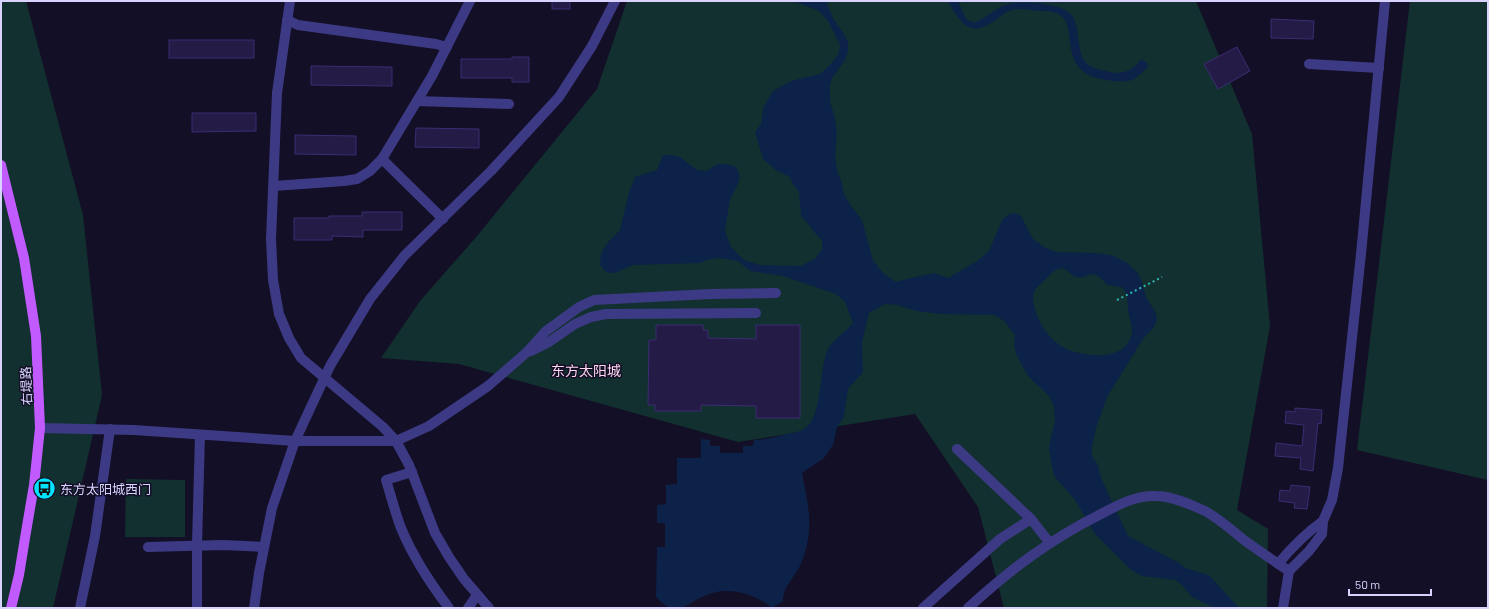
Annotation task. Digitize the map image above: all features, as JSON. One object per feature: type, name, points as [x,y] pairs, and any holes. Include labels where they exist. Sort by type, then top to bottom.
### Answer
[{"type":"main road","name":"右堤路","points":[[1,164],[24,258],[36,336],[40,428],[34,485],[19,575],[11,608]]},
{"type":"street","points":[[290,1],[277,93],[271,239],[273,280],[279,314],[289,338],[301,358],[383,427],[396,441],[412,472],[435,533],[464,579],[489,608]]},
{"type":"street","points":[[274,186],[344,182],[357,179],[370,172],[382,159],[417,102],[470,1]]},
{"type":"street","points":[[254,608],[259,573],[272,508],[295,441],[330,366],[370,299],[405,255],[491,171],[559,97],[592,46],[615,1]]},
{"type":"street","points":[[1283,608],[1289,571],[1309,551],[1322,534],[1323,520],[1332,500],[1338,468],[1361,254],[1385,1]]},
{"type":"street","points":[[287,20],[298,25],[436,44],[447,47]]},
{"type":"street","points":[[1309,64],[1379,68]]},
{"type":"street","points":[[417,102],[509,104]]},
{"type":"street","points":[[382,159],[442,219]]},
{"type":"street","points":[[40,428],[134,430],[295,441],[396,441],[429,426],[482,390],[527,352],[546,331],[579,307],[594,300],[702,294],[776,293]]},
{"type":"street","points":[[527,352],[549,342],[575,324],[591,317],[606,314],[756,313]]},
{"type":"street","points":[[80,608],[95,536],[110,429]]},
{"type":"street","points":[[197,608],[200,435]]},
{"type":"street","points":[[957,449],[1031,519],[1049,542]]},
{"type":"street","points":[[412,472],[386,480],[401,528],[415,557],[449,608]]},
{"type":"street","points":[[968,608],[998,580],[1049,542],[1120,504],[1140,497],[1156,496],[1169,498],[1205,511],[1289,571]]},
{"type":"street","points":[[923,608],[1000,539],[1031,519]]},
{"type":"street","points":[[1278,564],[1290,549],[1323,520]]},
{"type":"street","points":[[148,547],[264,547]]},
{"type":"street","points":[[468,608],[477,595]]},
{"type":"path","points":[[1116,300],[1162,277]]},
{"type":"green space","points":[[1,1],[26,1],[83,215],[102,395],[53,608],[1,608]]},
{"type":"green space","points":[[627,1],[1196,1],[1252,134],[1270,326],[1237,510],[1268,529],[1267,608],[1004,608],[978,507],[915,414],[738,442],[459,364],[381,358],[420,301],[477,236],[597,89]]},
{"type":"green space","points":[[1410,1],[1488,1],[1488,480],[1357,450]]},
{"type":"green space","points":[[126,479],[185,480],[185,537],[125,537]]},
{"type":"water","points":[[794,1],[826,1],[833,18],[848,42],[848,52],[845,60],[832,78],[830,85],[830,101],[835,119],[837,135],[835,154],[837,170],[844,194],[862,220],[873,260],[883,273],[896,282],[934,273],[948,278],[977,261],[989,251],[1002,220],[1009,214],[1015,213],[1021,216],[1033,239],[1044,247],[1056,252],[1112,255],[1126,262],[1137,272],[1141,279],[1146,297],[1156,313],[1157,319],[1154,327],[1143,339],[1107,397],[1096,428],[1092,447],[1092,456],[1098,465],[1101,478],[1128,536],[1181,564],[1185,568],[1209,575],[1239,608],[1212,608],[1211,606],[1192,597],[1176,580],[1142,576],[1131,570],[1095,534],[1075,500],[1054,476],[1049,450],[1055,421],[1054,407],[1049,396],[1028,376],[1017,356],[1014,345],[1015,335],[1004,321],[994,315],[940,314],[916,311],[897,305],[885,304],[869,313],[862,343],[863,372],[848,389],[844,417],[837,427],[833,445],[824,458],[802,473],[807,498],[809,520],[808,541],[800,566],[786,587],[783,601],[772,608],[748,594],[720,591],[702,597],[684,607],[671,608],[656,597],[657,547],[665,547],[665,523],[657,523],[657,505],[666,504],[666,485],[677,484],[677,458],[701,458],[701,439],[710,440],[710,446],[720,446],[720,453],[743,453],[743,446],[753,446],[754,440],[770,438],[804,429],[810,423],[814,415],[828,349],[830,345],[853,323],[845,302],[836,294],[783,276],[750,271],[738,261],[719,258],[707,260],[701,263],[633,265],[615,273],[606,272],[600,265],[601,254],[607,243],[620,230],[629,192],[635,177],[657,170],[663,155],[670,155],[680,157],[697,170],[707,171],[717,164],[727,164],[736,167],[740,176],[738,184],[730,199],[725,231],[731,247],[744,260],[760,265],[801,266],[816,258],[822,249],[822,240],[801,216],[799,192],[792,183],[790,177],[777,171],[763,159],[755,132],[761,124],[763,108],[773,91],[791,81],[820,74],[831,64],[839,53],[840,45],[828,21],[819,11]],"holes":[[[1058,269],[1063,269],[1074,276],[1079,277],[1093,274],[1097,275],[1107,285],[1121,287],[1124,289],[1132,326],[1131,336],[1127,345],[1111,354],[1089,355],[1069,350],[1052,339],[1039,320],[1033,301],[1033,294],[1051,274]]]},
{"type":"water","points":[[948,1],[958,1],[966,19],[974,23],[1001,7],[1011,3],[1036,3],[1061,8],[1072,15],[1075,21],[1081,52],[1083,58],[1089,66],[1110,72],[1120,73],[1131,69],[1141,59],[1147,63],[1148,67],[1136,78],[1128,81],[1107,80],[1091,76],[1080,69],[1074,60],[1068,29],[1065,21],[1060,15],[1050,12],[1016,9],[1009,11],[983,27],[976,28],[970,27],[960,20]]},
{"type":"building","points":[[552,1],[570,1],[570,9],[552,9]]},
{"type":"building","points":[[1271,19],[1314,21],[1313,39],[1271,38]]},
{"type":"building","points":[[169,40],[254,40],[254,58],[169,58]]},
{"type":"building","points":[[1237,47],[1250,71],[1218,89],[1204,64]]},
{"type":"building","points":[[512,57],[529,57],[529,82],[512,82],[512,78],[461,78],[461,59],[512,59]]},
{"type":"building","points":[[311,66],[392,67],[392,86],[311,85]]},
{"type":"building","points":[[192,113],[256,113],[256,131],[192,132]]},
{"type":"building","points":[[416,128],[479,129],[479,148],[415,147]]},
{"type":"building","points":[[295,135],[356,136],[356,155],[295,154]]},
{"type":"building","points":[[362,212],[402,212],[402,230],[363,230],[363,237],[332,236],[332,240],[294,240],[294,218],[362,216]]},
{"type":"building","points":[[656,325],[703,325],[703,330],[708,330],[708,338],[756,339],[756,325],[800,325],[800,418],[756,418],[756,406],[701,405],[701,411],[655,411],[655,405],[648,405],[649,340],[656,340]]},
{"type":"building","points":[[1295,408],[1322,410],[1321,424],[1318,423],[1313,471],[1300,469],[1301,458],[1275,456],[1276,443],[1302,446],[1304,425],[1285,423],[1286,411],[1295,412]]},
{"type":"building","points":[[1291,485],[1310,487],[1307,509],[1294,508],[1295,503],[1279,501],[1280,490],[1290,491]]},
{"type":"place","name":"东方太阳城西门","points":[[44,489]]},
{"type":"district","name":"东方太阳城","points":[[586,371]]}]
